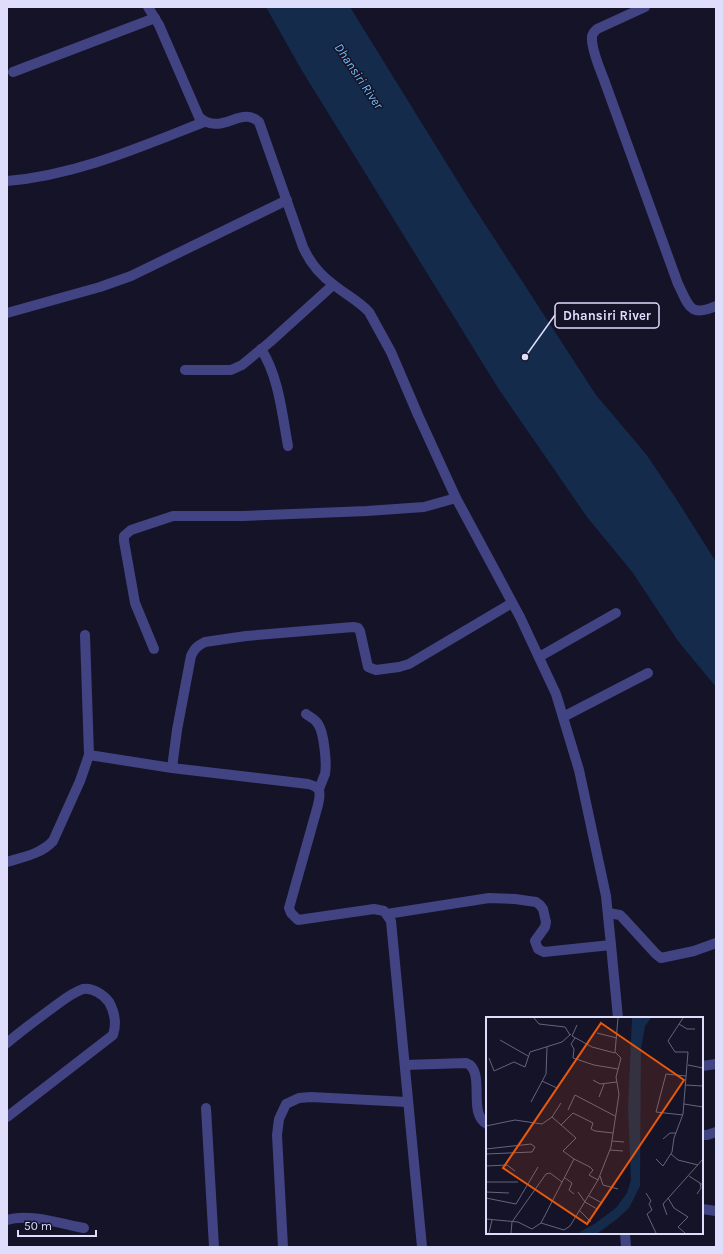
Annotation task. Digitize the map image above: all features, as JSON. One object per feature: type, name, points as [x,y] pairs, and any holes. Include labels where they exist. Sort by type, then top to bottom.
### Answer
[{"type":"street","points":[[148,7],[155,18],[196,112],[204,122],[216,124],[246,116],[251,116],[259,122],[303,247],[309,260],[333,285],[364,306],[369,312],[391,352],[456,498],[512,603],[555,690],[579,770],[606,896],[618,1017]]},
{"type":"street","points":[[645,7],[597,29],[593,33],[593,45],[603,77],[678,284],[690,307],[695,311],[700,312],[716,306]]},
{"type":"street","points":[[13,72],[155,18]]},
{"type":"street","points":[[7,181],[45,177],[100,162],[204,122]]},
{"type":"street","points":[[7,313],[100,287],[132,276],[287,200]]},
{"type":"street","points":[[185,370],[231,370],[236,368],[261,349],[333,285]]},
{"type":"street","points":[[261,349],[269,362],[273,374],[288,446]]},
{"type":"street","points":[[154,649],[135,603],[124,541],[124,536],[131,530],[173,516],[243,516],[367,511],[424,507],[456,498]]},
{"type":"street","points":[[172,768],[177,730],[191,656],[198,645],[205,642],[246,636],[353,627],[358,628],[360,631],[368,667],[376,670],[399,667],[409,664],[512,603]]},
{"type":"street","points":[[539,657],[616,613]]},
{"type":"street","points":[[7,862],[38,852],[53,841],[80,781],[89,755],[85,635]]},
{"type":"street","points":[[563,717],[648,673]]},
{"type":"street","points":[[306,714],[317,722],[323,744],[325,769],[324,776],[318,789]]},
{"type":"street","points":[[89,755],[172,768],[308,784],[315,786],[318,789],[320,796],[318,805],[289,908],[291,913],[298,920],[374,909],[384,911],[391,921],[406,1065],[407,1102],[422,1247]]},
{"type":"street","points":[[387,914],[489,898],[515,899],[536,902],[543,909],[546,922],[545,927],[535,941],[538,949],[544,952],[612,945]]},
{"type":"street","points":[[608,913],[623,918],[661,958],[694,951],[716,943]]},
{"type":"street","points":[[7,1043],[65,999],[84,989],[91,989],[100,993],[113,1009],[116,1026],[113,1035],[7,1117]]},
{"type":"street","points":[[406,1065],[466,1063],[470,1065],[476,1073],[478,1108],[481,1118],[486,1123]]},
{"type":"street","points":[[703,1066],[716,1064]]},
{"type":"street","points":[[283,1247],[277,1135],[278,1119],[286,1104],[299,1098],[311,1097],[407,1102]]},
{"type":"street","points":[[206,1108],[214,1247]]},
{"type":"street","points":[[703,1135],[716,1132]]},
{"type":"street","points":[[703,1209],[716,1211]]},
{"type":"street","points":[[7,1220],[25,1217],[84,1228]]},
{"type":"street","points":[[625,1234],[626,1247]]},
{"type":"water","name":"Dhansiri River","points":[[266,7],[350,7],[468,198],[596,395],[646,454],[677,500],[716,562],[716,687],[678,641],[633,573],[587,517],[498,388],[301,69]]},
{"type":"place","name":"Dhansiri River","points":[[525,357]]}]
